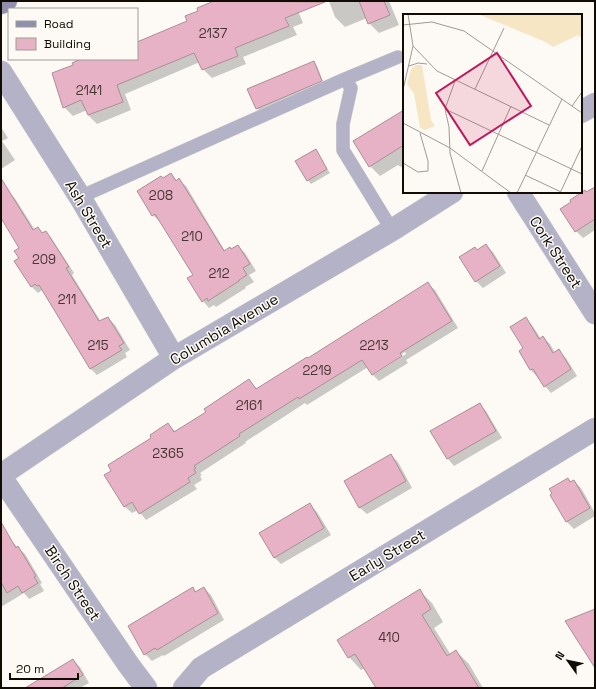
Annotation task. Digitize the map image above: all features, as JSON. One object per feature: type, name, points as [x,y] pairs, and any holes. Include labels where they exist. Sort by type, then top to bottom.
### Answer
[{"type":"main road","points":[[1,3],[6,1]]},
{"type":"street","name":"Ash Street","points":[[1,72],[80,197],[174,358]]},
{"type":"street","points":[[582,111],[595,104]]},
{"type":"street","name":"Columbia Avenue","points":[[1,476],[174,358],[392,230],[450,193]]},
{"type":"street","name":"Cork Street","points":[[519,193],[595,313]]},
{"type":"street","name":"Early Street","points":[[184,688],[201,668],[595,429]]},
{"type":"street","name":"Birch Street","points":[[1,476],[128,664],[146,688]]},
{"type":"lane","points":[[80,197],[209,141],[345,79],[398,57]]},
{"type":"lane","points":[[345,79],[351,88],[343,124],[344,150],[392,230]]},
{"type":"building","points":[[214,1],[325,2],[285,18],[289,26],[235,48],[238,56],[202,70],[194,53],[117,85],[123,102],[88,115],[81,100],[63,108],[52,73],[73,65],[72,63],[79,60],[138,60],[138,42],[187,21],[185,16],[198,11],[197,8]]},
{"type":"building","points":[[359,1],[384,1],[390,15],[368,24]]},
{"type":"building","points":[[314,61],[322,81],[256,109],[247,89]]},
{"type":"building","points":[[403,111],[403,146],[369,167],[353,141]]},
{"type":"building","points":[[316,149],[327,169],[307,181],[295,161]]},
{"type":"building","points":[[171,173],[176,181],[179,178],[224,251],[230,247],[231,249],[238,245],[250,264],[243,268],[247,275],[208,301],[207,298],[202,302],[187,278],[193,275],[155,214],[152,216],[137,191],[161,176],[163,178]]},
{"type":"building","points":[[1,178],[33,230],[38,227],[42,233],[46,231],[69,267],[66,268],[99,321],[108,317],[124,343],[119,346],[122,350],[90,369],[39,285],[37,286],[35,284],[31,287],[14,261],[19,258],[14,251],[19,248],[1,218]]},
{"type":"building","points":[[595,187],[595,219],[575,232],[560,209],[585,190],[586,192]]},
{"type":"building","points":[[486,244],[500,266],[475,282],[459,257],[475,247],[477,250]]},
{"type":"building","points":[[428,282],[452,321],[400,353],[402,356],[372,375],[362,360],[299,399],[298,397],[239,434],[240,436],[194,466],[196,468],[194,469],[196,473],[188,478],[190,482],[139,514],[132,502],[124,507],[104,475],[111,471],[108,465],[151,438],[150,435],[168,423],[174,432],[206,412],[204,409],[249,379],[256,389]]},
{"type":"building","points":[[526,317],[539,339],[543,336],[553,353],[559,349],[571,369],[544,387],[533,369],[530,370],[519,351],[523,348],[510,327]]},
{"type":"building","points":[[480,403],[496,431],[447,459],[430,431]]},
{"type":"building","points":[[391,454],[406,481],[359,508],[344,481]]},
{"type":"building","points":[[568,478],[570,482],[574,480],[590,508],[566,522],[550,495],[552,493],[549,489]]},
{"type":"building","points":[[310,503],[324,528],[274,558],[259,533]]},
{"type":"building","points":[[1,522],[16,548],[18,546],[36,576],[34,577],[38,583],[22,593],[18,586],[7,593],[1,582]]},
{"type":"building","points":[[193,587],[195,592],[204,587],[218,613],[157,650],[155,648],[144,655],[128,626]]},
{"type":"building","points":[[420,589],[431,609],[422,615],[447,656],[456,650],[479,688],[376,688],[355,654],[348,658],[337,640]]},
{"type":"building","points":[[595,609],[595,668],[565,621]]},
{"type":"building","points":[[73,659],[83,675],[62,688],[25,688]]}]
